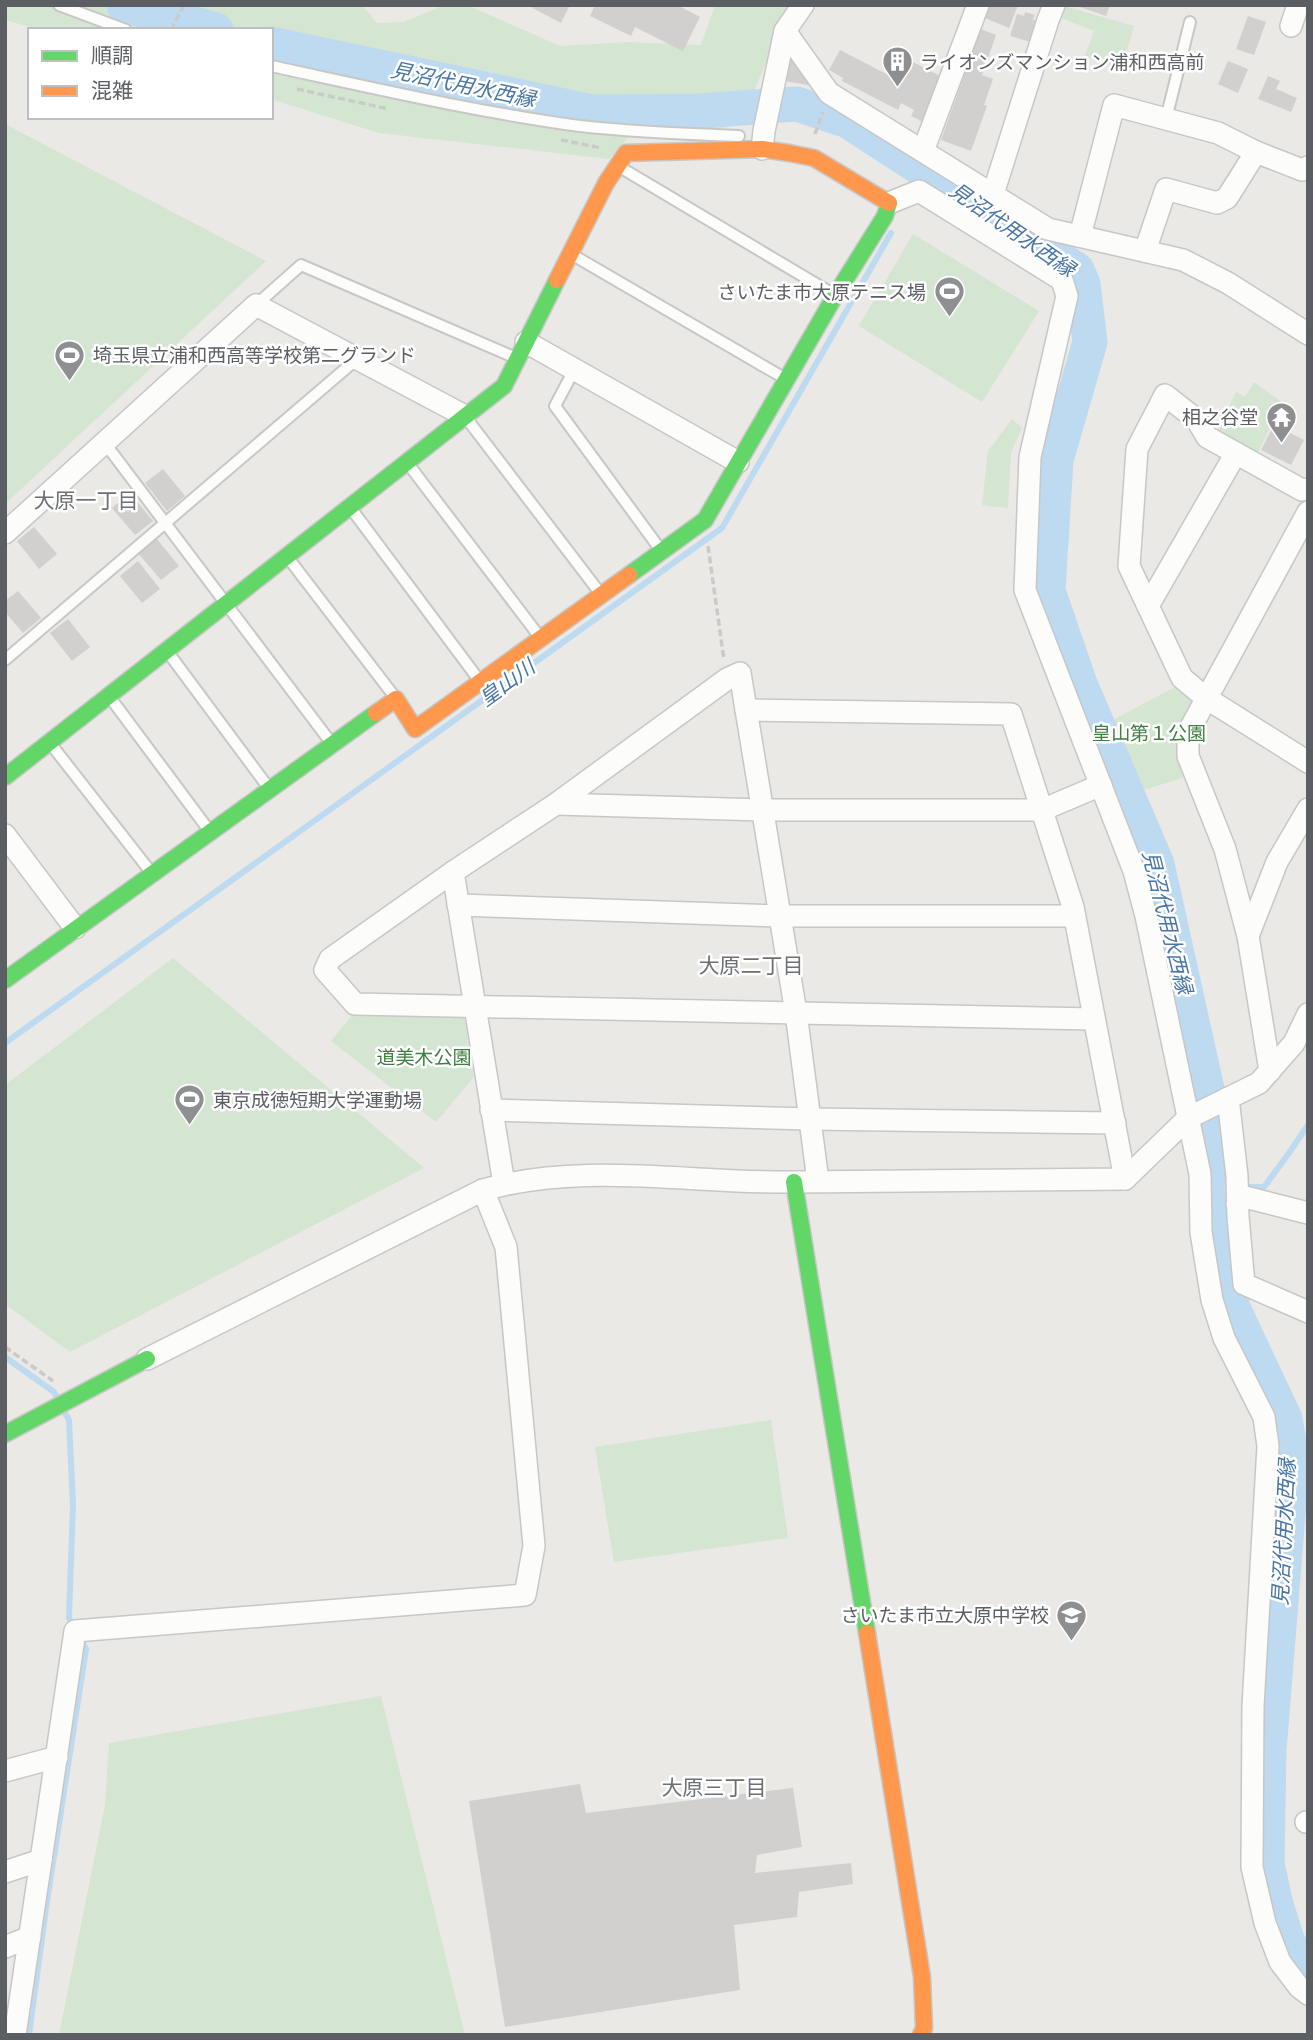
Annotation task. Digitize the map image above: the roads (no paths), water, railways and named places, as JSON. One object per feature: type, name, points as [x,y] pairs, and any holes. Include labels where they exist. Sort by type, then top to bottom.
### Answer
[{"type":"street","points":[[763,139],[785,31],[803,5]]},
{"type":"street","points":[[923,151],[978,5]]},
{"type":"street","points":[[993,194],[1054,5]]},
{"type":"street","points":[[785,31],[830,93],[1048,229],[1183,260],[1228,283],[1308,334]]},
{"type":"street","points":[[1080,236],[1114,105],[1218,133],[1302,170],[1308,167]]},
{"type":"street","points":[[5,777],[504,386],[626,153],[763,139],[814,158],[889,203]]},
{"type":"street","points":[[1145,251],[1166,189],[1217,203],[1227,198],[1256,152]]},
{"type":"street","points":[[889,203],[919,191],[1062,280],[1067,296],[1030,457],[1025,590],[1134,871],[1146,916],[1199,1174],[1200,1232],[1212,1300],[1224,1338],[1264,1417],[1268,1446],[1253,1706],[1252,1867],[1265,1923],[1280,1962],[1299,1987],[1308,1994]]},
{"type":"street","points":[[7,974],[396,699],[415,729],[705,520],[835,296],[885,216],[889,203]]},
{"type":"street","points":[[5,533],[256,305],[466,416]]},
{"type":"street","points":[[522,351],[574,370],[738,462]]},
{"type":"street","points":[[1308,489],[1302,490],[1207,437],[1197,421],[1165,395],[1137,449],[1129,566],[1182,678],[1206,698],[1308,762]]},
{"type":"street","points":[[1148,606],[1236,453]]},
{"type":"street","points":[[1270,1071],[1248,936],[1224,849],[1188,756],[1188,735],[1308,512]]},
{"type":"street","points":[[818,1181],[796,1013],[740,673],[727,679],[556,804],[453,872],[330,959],[325,970],[355,1004],[475,1007],[796,1013],[1094,1019]]},
{"type":"street","points":[[746,710],[1011,714],[1074,916],[1125,1179]]},
{"type":"street","points":[[556,804],[762,810],[1042,810],[1101,785]]},
{"type":"street","points":[[1248,936],[1277,862],[1308,809]]},
{"type":"street","points":[[5,835],[75,928]]},
{"type":"street","points":[[453,872],[504,1184]]},
{"type":"street","points":[[458,905],[780,916],[1074,916]]},
{"type":"street","points":[[5,1434],[483,1189],[504,1184],[534,1178],[607,1175],[794,1182],[1125,1179],[1188,1118],[1259,1083],[1294,1043],[1308,1014]]},
{"type":"street","points":[[1228,1098],[1237,1176],[1244,1284],[1308,1312]]},
{"type":"street","points":[[491,1110],[810,1119],[1115,1123]]},
{"type":"street","points":[[794,1182],[922,1977],[921,2035]]},
{"type":"street","points":[[15,2035],[75,1631],[525,1595],[534,1546],[506,1247],[483,1189]]},
{"type":"street","points":[[1237,1204],[1245,1197],[1305,1207]]},
{"type":"street","points":[[5,1771],[57,1757]]},
{"type":"street","points":[[5,1872],[41,1860]]},
{"type":"street","points":[[5,1947],[30,1937]]},
{"type":"lane","points":[[59,5],[121,28]]},
{"type":"lane","points":[[1166,119],[1190,22]]},
{"type":"lane","points":[[273,66],[568,124],[642,132],[763,139]]},
{"type":"lane","points":[[617,166],[835,296]]},
{"type":"lane","points":[[571,254],[787,379]]},
{"type":"lane","points":[[256,305],[301,265],[522,351]]},
{"type":"lane","points":[[5,660],[358,359]]},
{"type":"lane","points":[[574,370],[555,405],[662,551]]},
{"type":"lane","points":[[466,416],[601,595]]},
{"type":"lane","points":[[104,442],[332,744]]},
{"type":"lane","points":[[407,462],[541,638]]},
{"type":"lane","points":[[350,507],[481,682]]},
{"type":"lane","points":[[287,556],[396,699]]},
{"type":"lane","points":[[167,650],[270,789]]},
{"type":"lane","points":[[108,696],[210,832]]},
{"type":"lane","points":[[49,742],[152,873]]},
{"type":"waterway","name":"見沼代用水西縁","points":[[124,5],[209,28]]},
{"type":"waterway","name":"見沼代用水西縁","points":[[273,44],[593,112],[701,111],[797,104],[848,121],[1077,270],[1083,284],[1090,342],[1056,460],[1048,591],[1080,684],[1157,864],[1217,1134],[1224,1261],[1233,1308],[1285,1419],[1291,1477],[1269,1750],[1267,1863],[1287,1940],[1308,1971]]},
{"type":"waterway","name":"皇山川","points":[[5,1043],[722,528],[891,233]]},
{"type":"waterway","points":[[1244,1187],[1264,1187],[1308,1125]]},
{"type":"waterway","points":[[5,1357],[54,1392],[57,1397]]},
{"type":"waterway","points":[[65,1413],[69,1420],[73,1505],[69,1618],[74,1627]]},
{"type":"waterway","points":[[29,2035],[86,1649],[81,1640]]},
{"type":"place","name":"ライオンズマンション浦和西高前","points":[[897,89]]},
{"type":"place","name":"さいたま市大原テニス場","points":[[949,319]]},
{"type":"place","name":"埼玉県立浦和西高等学校第二グランド","points":[[70,382]]},
{"type":"place","name":"相之谷堂","points":[[1281,444]]},
{"type":"place","name":"東京成徳短期大学運動場","points":[[190,1127]]},
{"type":"place","name":"さいたま市立大原中学校","points":[[1072,1642]]},
{"type":"district","name":"大原一丁目","points":[[86,501]]},
{"type":"district","name":"大原二丁目","points":[[751,966]]},
{"type":"district","name":"大原三丁目","points":[[714,1788]]},
{"type":"park label","name":"皇山第１公園","points":[[1149,733]]},
{"type":"park label","name":"道美木公園","points":[[424,1057]]}]
